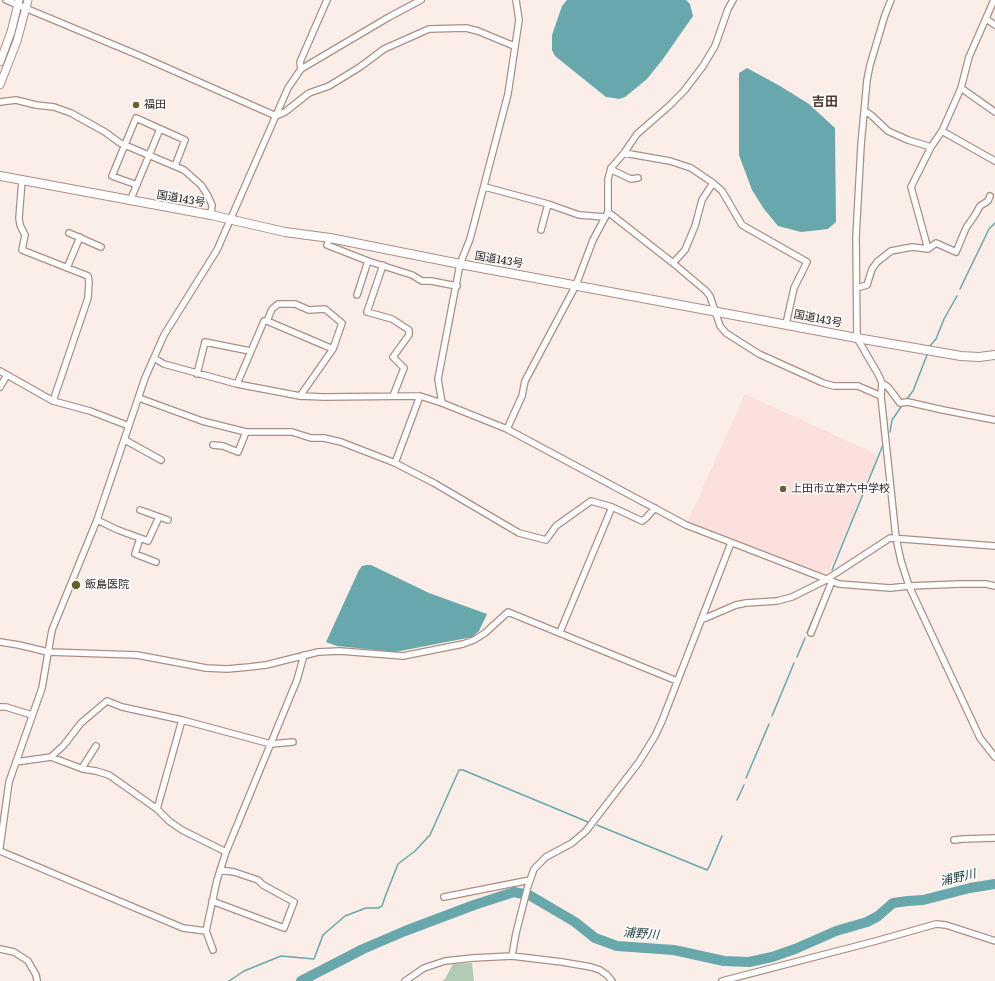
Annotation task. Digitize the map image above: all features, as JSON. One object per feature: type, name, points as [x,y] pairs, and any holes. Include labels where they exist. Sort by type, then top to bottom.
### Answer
[{"type":"highway","name":"国道143号","points":[[0,176],[211,215],[285,232],[330,238],[460,264],[857,338],[960,356],[979,357],[995,355]]},
{"type":"main road","points":[[0,85],[17,41],[28,0]]},
{"type":"main road","points":[[0,62],[11,32],[18,3]]},
{"type":"street","points":[[6,0],[18,3],[26,8],[138,55],[276,116],[285,112],[309,93],[329,86],[360,67],[384,49],[429,29],[466,28],[478,31],[514,46]]},
{"type":"street","points":[[301,68],[300,62],[327,0]]},
{"type":"street","points":[[0,847],[9,782],[42,688],[52,630],[97,520],[145,378],[171,323],[217,250],[288,88],[301,68],[420,0]]},
{"type":"street","points":[[442,403],[438,379],[460,264],[470,239],[485,187],[508,94],[519,20],[516,0]]},
{"type":"street","points":[[507,429],[522,396],[525,381],[576,285],[593,240],[607,214],[608,179],[611,168],[624,153],[637,134],[670,106],[684,91],[703,66],[715,46],[728,9],[733,0]]},
{"type":"street","points":[[891,0],[884,15],[870,65],[861,145],[856,237],[858,288],[856,313],[857,338],[882,383],[896,538],[901,562],[909,586],[980,738],[995,758]]},
{"type":"street","points":[[928,249],[912,187],[931,147],[942,131],[961,88],[969,57],[994,0]]},
{"type":"street","points":[[986,18],[995,25]]},
{"type":"street","points":[[961,88],[995,112]]},
{"type":"street","points":[[0,102],[16,100],[36,105],[54,107],[72,113],[124,145],[184,170],[200,185],[208,196],[212,205],[211,215]]},
{"type":"street","points":[[865,111],[888,131],[908,140],[931,147]]},
{"type":"street","points":[[137,185],[112,176],[136,118],[186,140],[175,166]]},
{"type":"street","points":[[130,201],[160,129]]},
{"type":"street","points":[[942,131],[995,161]]},
{"type":"street","points":[[624,153],[670,161],[691,168],[722,191],[742,224],[807,262],[794,288],[786,324]]},
{"type":"street","points":[[611,168],[631,179],[638,178]]},
{"type":"street","points":[[22,180],[19,218],[25,235],[22,250],[88,276],[89,282],[88,298],[53,401]]},
{"type":"street","points":[[673,263],[685,250],[695,226],[702,200],[713,183]]},
{"type":"street","points":[[485,187],[548,204],[579,216],[607,214],[673,263],[706,291],[710,296],[720,326],[726,333],[759,354],[823,383],[834,386],[858,386],[882,396]]},
{"type":"street","points":[[858,288],[867,285],[872,269],[877,262],[891,251],[912,247],[928,249],[936,243],[956,252],[966,228],[980,206],[988,201],[990,196]]},
{"type":"street","points":[[541,230],[548,204]]},
{"type":"street","points":[[69,233],[101,246]]},
{"type":"street","points":[[67,268],[80,237]]},
{"type":"street","points":[[330,238],[327,245],[368,261],[412,275],[422,281],[431,280],[457,286]]},
{"type":"street","points":[[357,295],[368,261]]},
{"type":"street","points":[[383,265],[367,312],[392,319],[409,330],[409,335],[393,357],[404,368],[394,396]]},
{"type":"street","points":[[268,321],[272,309],[278,304],[295,304],[309,310],[325,309],[342,323],[333,349],[300,396]]},
{"type":"street","points":[[237,384],[264,321],[268,321],[333,349]]},
{"type":"street","points":[[197,374],[205,342],[250,351]]},
{"type":"street","points":[[154,358],[164,364],[197,374],[237,384],[300,396],[420,396],[442,403],[507,429],[686,525],[845,585],[899,588],[909,586],[973,584],[995,586]]},
{"type":"street","points":[[0,371],[53,401],[90,411],[129,426]]},
{"type":"street","points":[[0,387],[7,375]]},
{"type":"street","points":[[882,383],[888,387],[900,403],[908,402],[995,420]]},
{"type":"street","points":[[395,463],[420,396]]},
{"type":"street","points":[[139,398],[202,421],[246,432],[292,432],[311,438],[324,438],[341,442],[395,463],[434,483],[519,533],[546,540],[556,526],[591,501],[612,507],[642,521],[655,508]]},
{"type":"street","points":[[213,445],[223,446],[238,452],[246,432]]},
{"type":"street","points":[[125,440],[161,460]]},
{"type":"street","points":[[560,632],[612,507]]},
{"type":"street","points":[[140,510],[168,520]]},
{"type":"street","points":[[97,520],[118,530],[148,541],[159,517]]},
{"type":"street","points":[[140,538],[135,554],[156,562]]},
{"type":"street","points":[[701,620],[736,605],[784,600],[830,580],[890,538],[995,546]]},
{"type":"street","points":[[512,956],[516,933],[534,869],[551,853],[572,843],[586,831],[640,762],[655,736],[731,543]]},
{"type":"street","points":[[810,633],[830,580]]},
{"type":"street","points":[[0,642],[48,652],[137,655],[206,668],[227,669],[266,665],[318,652],[403,656],[463,644],[474,640],[485,633],[508,612],[677,681]]},
{"type":"street","points":[[213,950],[206,932],[220,870],[297,680],[304,655]]},
{"type":"street","points":[[51,757],[64,745],[81,723],[107,701],[122,707],[182,720],[271,744],[294,742]]},
{"type":"street","points":[[0,706],[32,715]]},
{"type":"street","points":[[157,808],[182,720]]},
{"type":"street","points":[[82,768],[96,746]]},
{"type":"street","points":[[16,762],[51,757],[82,768],[109,775],[157,808],[169,821],[182,830],[226,852]]},
{"type":"street","points":[[954,840],[995,838]]},
{"type":"street","points":[[0,851],[183,928],[206,932]]},
{"type":"street","points":[[212,901],[284,928],[294,902],[263,885],[258,880],[234,872],[220,870]]},
{"type":"street","points":[[444,897],[529,883]]},
{"type":"street","points":[[722,981],[876,942],[936,924],[946,925],[995,940]]},
{"type":"street","points":[[0,949],[14,952],[28,961],[36,975],[37,980]]},
{"type":"street","points":[[405,981],[424,968],[445,961],[512,956],[591,967],[600,970],[612,981]]},
{"type":"shaded area","name":"上田市立第六中学校","points":[[745,394],[878,455],[829,571],[819,573],[687,523]]},
{"type":"green space","points":[[472,963],[474,981],[442,981],[445,979],[453,964]]},
{"type":"water","points":[[567,0],[686,0],[690,4],[693,16],[647,79],[625,97],[619,99],[606,97],[555,56],[552,50],[552,35],[562,6]]},
{"type":"water","points":[[747,68],[809,104],[835,128],[836,222],[828,229],[801,232],[778,226],[764,209],[752,190],[739,155],[739,73]]},
{"type":"water","points":[[371,565],[429,593],[487,614],[479,631],[472,637],[395,652],[337,646],[326,642],[359,570],[362,566]]},
{"type":"waterway","points":[[960,289],[989,229],[995,223]]},
{"type":"waterway","points":[[929,347],[936,339],[944,319],[957,296]]},
{"type":"waterway","points":[[905,401],[913,391],[927,355]]},
{"type":"waterway","points":[[890,432],[892,420],[901,407]]},
{"type":"waterway","points":[[832,570],[883,445]]},
{"type":"waterway","points":[[807,633],[828,583]]},
{"type":"waterway","points":[[797,657],[805,638]]},
{"type":"waterway","points":[[772,716],[794,663]]},
{"type":"waterway","points":[[746,778],[769,724]]},
{"type":"waterway","points":[[229,981],[244,971],[281,956],[314,959],[323,935],[345,916],[366,908],[378,908],[382,906],[398,864],[415,851],[430,835],[459,770],[463,770],[588,822]]},
{"type":"waterway","points":[[737,800],[744,785]]},
{"type":"waterway","points":[[597,825],[707,870],[722,836]]},
{"type":"waterway","name":"浦野川","points":[[301,981],[363,949],[405,931],[474,905],[514,892],[529,895],[575,922],[595,938],[617,946],[674,950],[724,961],[749,962],[772,957],[795,949],[836,931],[867,922],[878,916],[893,903],[923,900],[970,888],[995,884]]},
{"type":"place","name":"福田","points":[[136,105]]},
{"type":"place","name":"上田市立第六中学校","points":[[783,489]]},
{"type":"place","name":"飯島医院","points":[[76,585]]},
{"type":"district","name":"吉田","points":[[825,102]]}]
